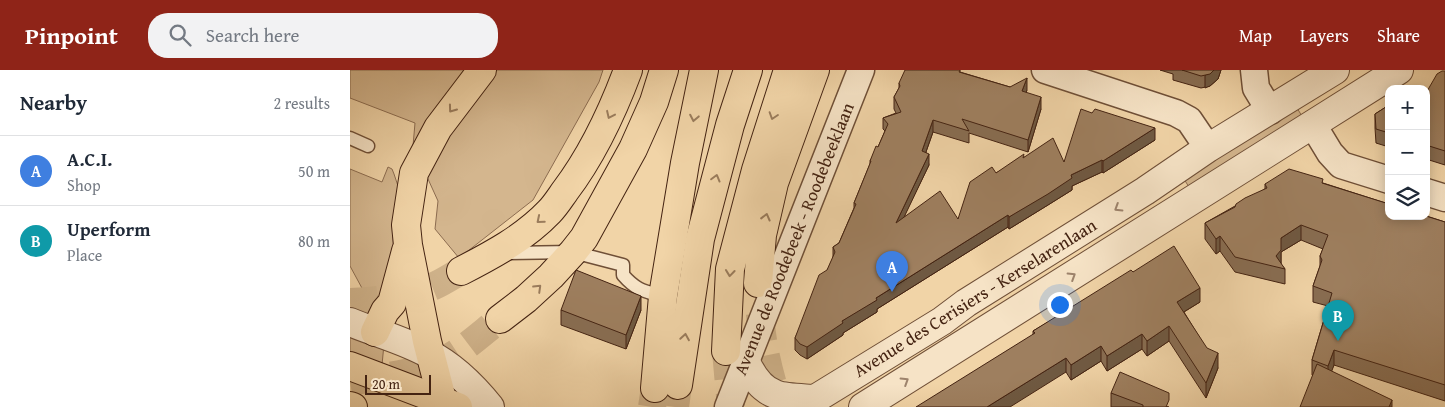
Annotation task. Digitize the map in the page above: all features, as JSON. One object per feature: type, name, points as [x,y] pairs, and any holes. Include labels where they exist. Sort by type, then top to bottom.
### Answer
[{"type":"main road","points":[[448,405],[426,341],[406,224],[414,173],[438,128],[482,70]]},
{"type":"main road","points":[[461,271],[517,240],[550,212],[576,178],[597,142],[617,100],[628,70]]},
{"type":"main road","points":[[500,320],[526,299],[573,252],[584,238],[633,149],[654,102],[664,70]]},
{"type":"main road","points":[[704,70],[685,163],[663,296],[666,386],[700,239],[730,125],[748,70]]},
{"type":"main road","points":[[736,357],[730,269],[756,170],[788,70]]},
{"type":"main road","points":[[758,283],[762,235],[774,183],[815,70]]},
{"type":"main road","points":[[375,332],[385,311],[392,303],[408,244]]},
{"type":"main road","points":[[350,366],[448,405]]},
{"type":"street","name":"Avenue de Roodebeek - Roodebeeklaan","points":[[728,407],[736,357],[861,70]]},
{"type":"street","points":[[1045,70],[1176,113],[1189,120],[1208,148]]},
{"type":"street","points":[[1254,70],[1256,88],[1270,111]]},
{"type":"street","name":"Avenue des Cerisiers - Kerselarenlaan","points":[[810,403],[1146,191],[1208,148],[1335,70]]},
{"type":"street","name":"Avenue des Cerisiers - Kerselarenlaan","points":[[864,407],[1399,70]]},
{"type":"street","points":[[1313,125],[1330,153],[1341,165],[1385,179]]},
{"type":"street","points":[[1146,191],[1163,219]]},
{"type":"street","points":[[1430,193],[1445,198]]},
{"type":"street","points":[[350,322],[430,354],[459,374],[490,407]]},
{"type":"street","points":[[736,357],[753,376],[776,395],[810,403]]},
{"type":"lane","points":[[350,138],[368,146]]},
{"type":"lane","points":[[494,254],[573,252],[623,265],[623,275],[631,284],[640,290],[663,296]]},
{"type":"shaded area","points":[[350,70],[603,70],[599,82],[533,200],[459,258],[435,229],[438,201],[413,146],[415,123],[350,98]]},
{"type":"shaded area","points":[[1297,108],[1305,121],[1192,192],[1184,179]]},
{"type":"shaded area","points":[[388,167],[392,169],[399,189],[393,233],[394,271],[384,299],[363,290],[350,266],[350,169],[382,182]]},
{"type":"shaded area","points":[[350,331],[384,344],[382,365],[350,353]]},
{"type":"building","points":[[905,70],[960,70],[959,72],[1010,87],[1027,78],[1022,91],[1041,97],[1028,140],[962,119],[969,131],[933,120],[922,151],[929,154],[896,223],[940,191],[958,219],[970,182],[992,167],[996,173],[1024,154],[1023,158],[1053,138],[1064,162],[1081,109],[1092,113],[1095,109],[1155,128],[1103,161],[1071,175],[1072,178],[1048,194],[1009,217],[1008,215],[876,298],[877,300],[842,321],[843,323],[807,347],[800,344],[795,338],[819,275],[827,270],[835,252],[833,247],[839,243],[856,204],[854,203],[876,146],[878,147],[888,124],[883,118],[901,112],[894,97]]},
{"type":"building","points":[[1182,70],[1214,70],[1210,74],[1201,76]]},
{"type":"building","points":[[1445,71],[1445,151],[1430,146],[1430,86],[1437,74]]},
{"type":"building","points":[[1385,108],[1385,132],[1376,129],[1375,114]]},
{"type":"building","points":[[1289,169],[1323,179],[1322,183],[1385,203],[1385,220],[1430,220],[1430,217],[1445,222],[1445,385],[1334,350],[1328,366],[1312,360],[1332,293],[1313,286],[1322,260],[1320,256],[1328,235],[1301,225],[1281,238],[1281,250],[1276,256],[1285,269],[1235,257],[1220,236],[1216,239],[1205,223],[1235,207],[1236,204],[1245,198],[1267,188],[1265,184]]},
{"type":"building","points":[[1174,246],[1200,288],[1177,302],[1207,348],[1218,353],[1206,383],[1169,326],[1147,341],[1142,334],[1107,356],[1101,346],[1071,365],[1066,358],[987,407],[916,407],[1035,333],[1033,331],[1131,270],[1133,272]]},
{"type":"building","points":[[576,270],[641,296],[626,335],[561,310]]},
{"type":"building","points":[[1317,364],[1392,400],[1389,407],[1300,407]]},
{"type":"building","points":[[1120,372],[1169,393],[1166,407],[1143,407],[1143,405],[1111,393]]},
{"type":"tunnel","points":[[350,302],[414,293],[434,286],[461,271]]},
{"type":"tunnel","points":[[760,314],[767,361],[780,407]]},
{"type":"tunnel","points":[[350,382],[398,374],[433,365],[459,351],[500,319]]},
{"type":"tunnel","points":[[726,351],[731,407]]},
{"type":"tunnel","points":[[675,407],[678,385]]},
{"type":"tunnel","points":[[652,407],[655,388]]},
{"type":"place","name":"A.C.I.","points":[[892,292]]},
{"type":"place","name":"Uperform","points":[[1338,341]]}]
